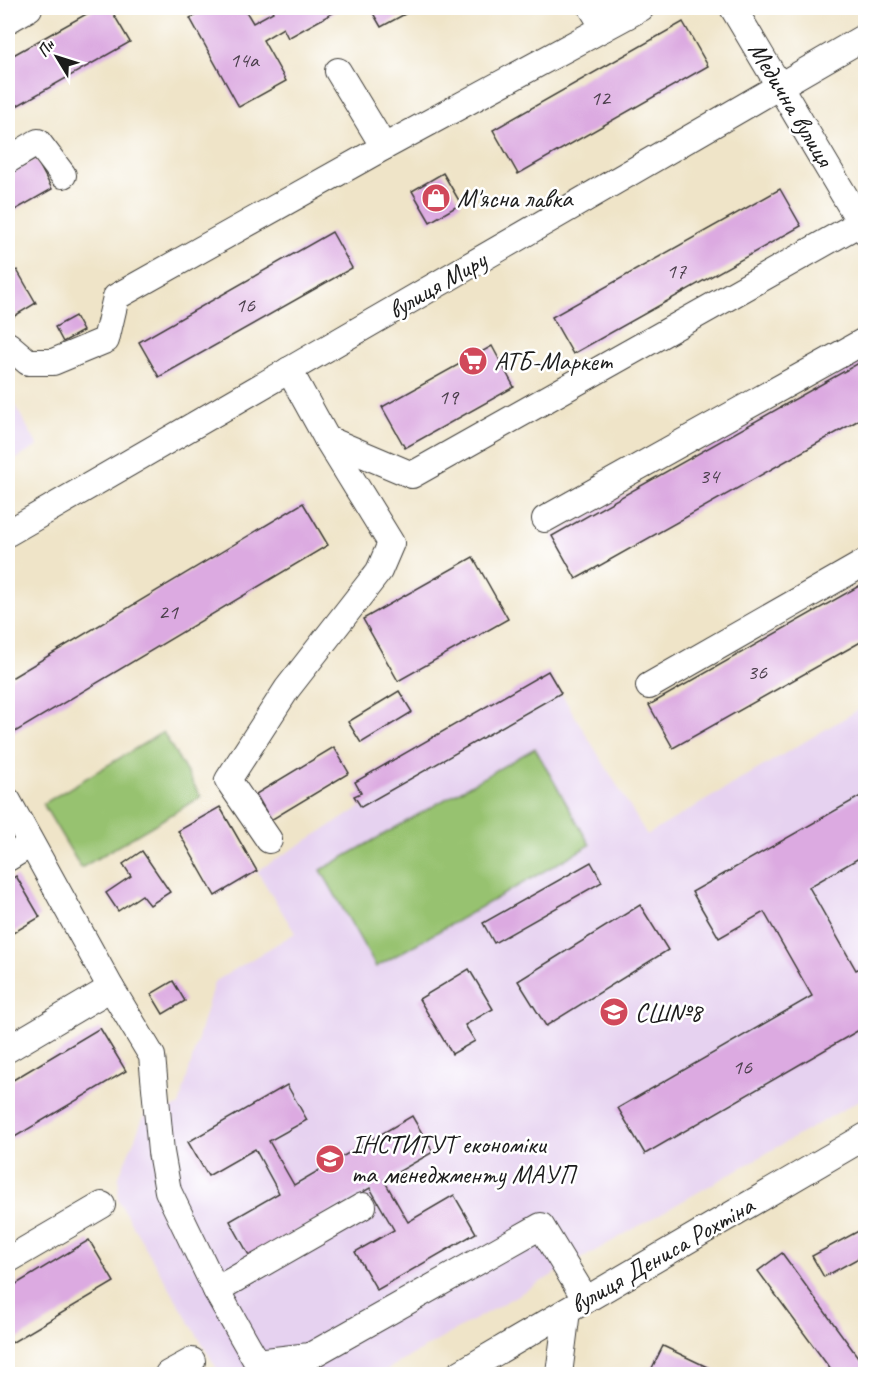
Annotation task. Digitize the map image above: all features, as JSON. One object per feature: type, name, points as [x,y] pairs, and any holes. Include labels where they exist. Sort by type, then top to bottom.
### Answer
[{"type":"street","points":[[8,20],[29,8]]},
{"type":"street","points":[[8,345],[28,362],[53,362],[106,340],[116,297],[384,147],[598,18],[641,8]]},
{"type":"street","name":"Медична вулиця","points":[[733,8],[863,228]]},
{"type":"street","name":"вулиця Миру","points":[[8,534],[866,36]]},
{"type":"street","points":[[338,71],[384,147]]},
{"type":"street","points":[[8,160],[38,142],[63,176]]},
{"type":"street","points":[[327,439],[412,475],[863,228]]},
{"type":"street","points":[[545,519],[866,340]]},
{"type":"street","points":[[269,840],[228,780],[287,689],[379,571],[391,543],[327,439],[290,370]]},
{"type":"street","points":[[649,686],[866,562]]},
{"type":"street","points":[[8,801],[111,988],[152,1056],[161,1152],[168,1191],[216,1290],[257,1362],[310,1356],[541,1226],[576,1306],[559,1374]]},
{"type":"street","points":[[8,858],[31,844]]},
{"type":"street","points":[[8,1049],[111,988]]},
{"type":"street","name":"вулиця Дениса Рохтіна","points":[[459,1374],[866,1136]]},
{"type":"street","points":[[8,1260],[102,1205]]},
{"type":"street","points":[[216,1290],[363,1206]]},
{"type":"street","points":[[168,1374],[192,1361]]},
{"type":"shaded area","points":[[8,393],[38,446],[8,464]]},
{"type":"shaded area","name":"СШ№8","points":[[561,693],[647,835],[863,707],[866,711],[865,1097],[379,1374],[220,1374],[118,1199],[119,1176],[145,1114],[179,1106],[214,982],[295,933],[257,871],[361,807]]},
{"type":"green space","points":[[163,732],[201,797],[81,868],[43,804]]},
{"type":"green space","points":[[535,748],[590,845],[376,967],[321,870]]},
{"type":"building","points":[[97,8],[110,8],[130,42],[8,111],[8,58]]},
{"type":"building","points":[[209,8],[244,8],[253,23],[273,12],[271,8],[342,8],[288,38],[283,28],[263,40],[286,81],[239,107],[190,18]]},
{"type":"building","points":[[370,8],[416,8],[381,27]]},
{"type":"building","points":[[683,22],[708,66],[518,174],[493,130]]},
{"type":"building","points":[[36,159],[52,189],[8,214],[8,175]]},
{"type":"building","points":[[443,173],[461,204],[430,222],[412,191]]},
{"type":"building","points":[[780,189],[801,226],[573,354],[552,317]]},
{"type":"building","points":[[332,232],[352,268],[159,377],[139,342]]},
{"type":"building","points":[[17,270],[36,303],[8,320],[8,276]]},
{"type":"building","points":[[75,316],[83,331],[63,342],[55,327]]},
{"type":"building","points":[[492,346],[514,387],[405,448],[382,407]]},
{"type":"building","points":[[866,359],[866,416],[576,579],[552,536]]},
{"type":"building","points":[[303,503],[328,545],[10,735],[8,730],[8,680]]},
{"type":"building","points":[[473,557],[508,619],[398,681],[363,619]]},
{"type":"building","points":[[866,582],[866,639],[673,748],[649,705]]},
{"type":"building","points":[[548,671],[561,693],[361,807],[354,796],[361,793],[355,782]]},
{"type":"building","points":[[399,691],[412,712],[361,743],[348,722]]},
{"type":"building","points":[[334,747],[349,773],[271,820],[256,794]]},
{"type":"building","points":[[866,793],[866,854],[809,887],[856,970],[866,965],[866,1026],[645,1154],[618,1108],[812,996],[764,912],[719,938],[692,892]]},
{"type":"building","points":[[220,807],[257,871],[215,896],[178,831]]},
{"type":"building","points":[[142,851],[170,892],[150,905],[142,895],[118,911],[106,893],[131,876],[123,864]]},
{"type":"building","points":[[591,862],[602,882],[494,943],[483,923]]},
{"type":"building","points":[[16,876],[40,917],[8,936],[8,881]]},
{"type":"building","points":[[640,905],[668,950],[546,1026],[518,981]]},
{"type":"building","points":[[469,969],[493,1009],[465,1025],[475,1041],[452,1054],[419,999]]},
{"type":"building","points":[[173,981],[185,1001],[163,1014],[151,994]]},
{"type":"building","points":[[100,1028],[126,1071],[8,1141],[8,1083]]},
{"type":"building","points":[[287,1085],[307,1120],[269,1141],[294,1185],[412,1116],[433,1152],[384,1180],[408,1222],[454,1195],[476,1233],[377,1290],[355,1252],[394,1230],[370,1188],[250,1257],[230,1221],[279,1193],[255,1149],[208,1176],[188,1142]]},
{"type":"building","points":[[866,1227],[866,1254],[824,1277],[812,1256]]},
{"type":"building","points":[[89,1240],[114,1282],[8,1345],[8,1289]]},
{"type":"building","points":[[782,1253],[866,1368],[866,1374],[834,1374],[758,1271]]},
{"type":"building","points":[[663,1346],[722,1374],[649,1374]]},
{"type":"place","name":"М'ясна лавка","points":[[436,198]]},
{"type":"place","name":"АТБ-Маркет","points":[[473,361]]},
{"type":"place","name":"СШ№8","points":[[614,1012]]},
{"type":"place","name":"ІНСТИТУТ економіки та менеджменту МАУП","points":[[330,1159]]}]
